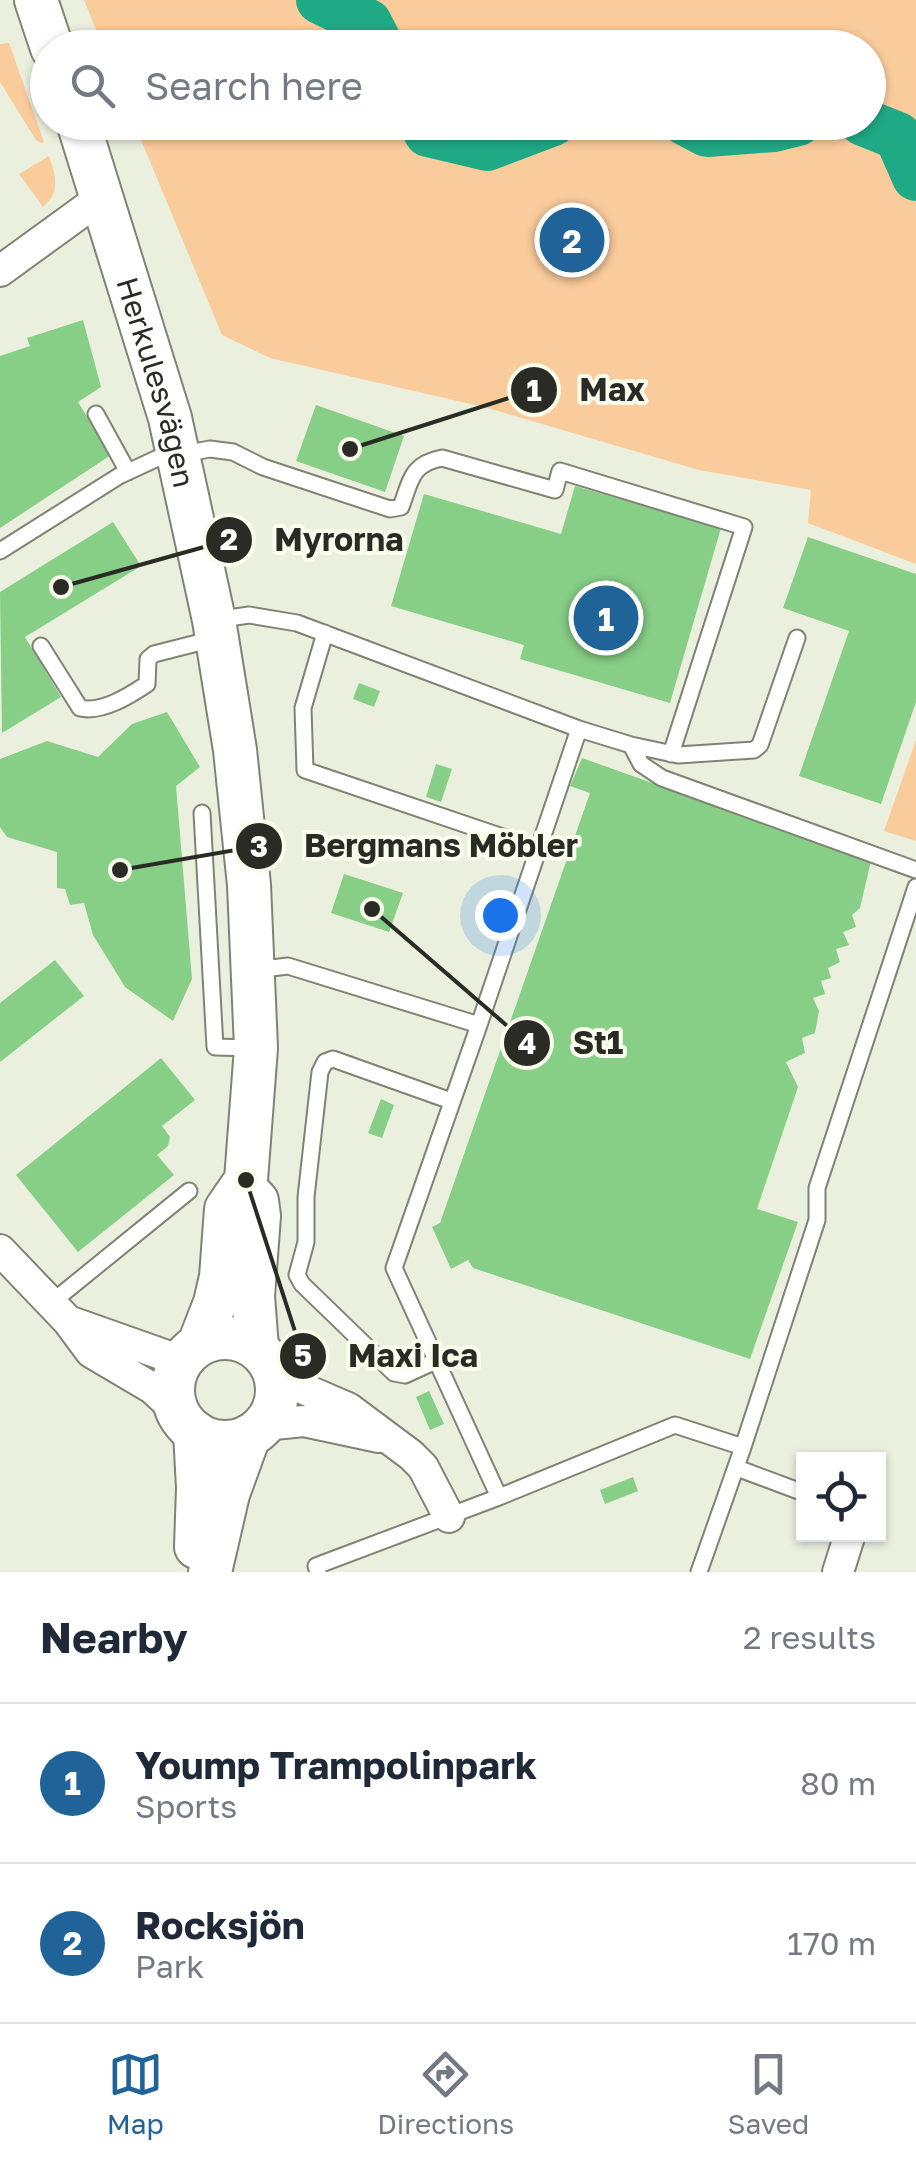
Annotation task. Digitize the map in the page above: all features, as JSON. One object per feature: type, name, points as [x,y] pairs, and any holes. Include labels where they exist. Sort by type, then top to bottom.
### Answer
[{"type":"main road","points":[[36,0],[46,30]]},
{"type":"main road","name":"Herkulesvägen","points":[[84,140],[177,452],[215,629],[235,750],[255,970],[256,1048],[244,1187],[226,1208],[221,1277],[190,1352]]},
{"type":"main road","name":"Herkulesvägen","points":[[244,1187],[257,1201],[259,1216],[253,1296],[267,1363]]},
{"type":"main road","points":[[194,1572],[198,1488],[186,1422],[173,1386],[190,1352],[228,1337],[267,1363],[276,1403],[256,1431],[228,1494],[210,1572]]},
{"type":"main road","points":[[186,1422],[222,1442],[256,1431]]},
{"type":"street","points":[[0,272],[102,197]]},
{"type":"street","points":[[0,1250],[59,1312],[90,1352],[152,1388],[186,1422]]},
{"type":"street","points":[[59,1312],[190,1352]]},
{"type":"street","points":[[267,1363],[348,1408],[424,1467],[448,1517]]},
{"type":"street","points":[[256,1431],[304,1421],[389,1439]]},
{"type":"street","points":[[838,1572],[847,1542]]},
{"type":"lane","points":[[96,414],[128,472]]},
{"type":"lane","points":[[0,551],[128,472],[177,452],[210,448],[232,452],[264,467],[390,509],[401,507],[413,474],[426,461],[442,458],[554,490],[560,471],[744,527],[671,754]]},
{"type":"lane","points":[[41,646],[80,708],[91,710],[146,684],[148,659],[154,654],[249,615],[274,617],[579,729],[671,754],[744,753],[760,745],[797,638]]},
{"type":"lane","points":[[326,633],[303,708],[304,770],[538,849]]},
{"type":"lane","points":[[499,1498],[394,1268],[579,729]]},
{"type":"lane","points":[[631,744],[640,764],[662,778],[916,870]]},
{"type":"lane","points":[[202,814],[215,1047],[256,1048]]},
{"type":"lane","points":[[699,1572],[744,1448],[817,1220],[817,1188],[916,887]]},
{"type":"lane","points":[[255,970],[288,966],[479,1025]]},
{"type":"lane","points":[[438,1360],[404,1375],[394,1373],[297,1275],[306,1242],[306,1197],[324,1062],[332,1059],[451,1101]]},
{"type":"lane","points":[[59,1312],[189,1192]]},
{"type":"lane","points":[[318,1572],[316,1566],[499,1498],[675,1425],[744,1448]]},
{"type":"lane","points":[[736,1468],[796,1491]]},
{"type":"shaded area","points":[[84,0],[916,0],[916,564],[808,523],[811,490],[699,470],[484,407],[270,358],[222,335],[141,140],[886,140],[886,30],[96,30]]},
{"type":"shaded area","points":[[9,43],[30,102],[30,130],[0,82],[0,44]]},
{"type":"shaded area","points":[[49,156],[55,190],[43,207],[19,174]]},
{"type":"shaded area","points":[[916,740],[916,841],[884,831]]},
{"type":"building","points":[[83,320],[101,387],[78,402],[111,455],[0,528],[0,356],[30,346],[27,338]]},
{"type":"building","points":[[316,405],[404,436],[385,492],[296,461]]},
{"type":"building","points":[[575,486],[721,528],[670,703],[520,659],[524,645],[391,606],[424,494],[561,534]]},
{"type":"building","points":[[113,522],[141,566],[25,637],[61,697],[2,733],[0,592]]},
{"type":"building","points":[[808,537],[916,574],[916,702],[881,804],[799,776],[849,631],[783,608]]},
{"type":"building","points":[[359,683],[380,691],[374,707],[353,699]]},
{"type":"building","points":[[167,712],[200,767],[176,786],[192,979],[173,1021],[125,987],[93,935],[84,903],[70,905],[65,889],[57,888],[57,852],[7,837],[0,827],[0,759],[47,741],[98,757],[132,724]]},
{"type":"building","points":[[582,758],[871,861],[860,908],[852,915],[856,927],[843,932],[849,945],[836,949],[840,962],[828,968],[831,978],[821,981],[825,994],[813,998],[819,1011],[815,1033],[802,1038],[805,1053],[786,1062],[798,1087],[757,1209],[798,1222],[750,1359],[473,1268],[468,1260],[451,1269],[432,1227],[440,1223],[590,793],[570,786]]},
{"type":"building","points":[[436,764],[452,769],[441,802],[426,797]]},
{"type":"building","points":[[344,874],[403,893],[389,932],[331,913]]},
{"type":"building","points":[[55,960],[84,996],[0,1062],[0,1003]]},
{"type":"building","points":[[161,1058],[195,1100],[162,1126],[170,1137],[168,1146],[157,1155],[174,1175],[78,1252],[16,1175]]},
{"type":"building","points":[[381,1099],[394,1105],[382,1138],[368,1133]]},
{"type":"building","points":[[429,1391],[444,1424],[430,1430],[416,1397]]},
{"type":"building","points":[[633,1477],[638,1491],[605,1504],[600,1490]]},
{"type":"waterway","points":[[320,0],[368,23],[372,30]]},
{"type":"waterway","points":[[886,131],[898,136],[916,177]]},
{"type":"waterway","points":[[458,140],[487,147],[505,140]]},
{"type":"place","name":"Rocksjön","points":[[572,240]]},
{"type":"place","name":"Max","points":[[350,449]]},
{"type":"place","name":"Myrorna","points":[[61,587]]},
{"type":"place","name":"Yoump Trampolinpark","points":[[606,618]]},
{"type":"place","name":"Bergmans Möbler","points":[[120,870]]},
{"type":"place","name":"St1","points":[[372,909]]},
{"type":"place","name":"Maxi Ica","points":[[246,1180]]}]
